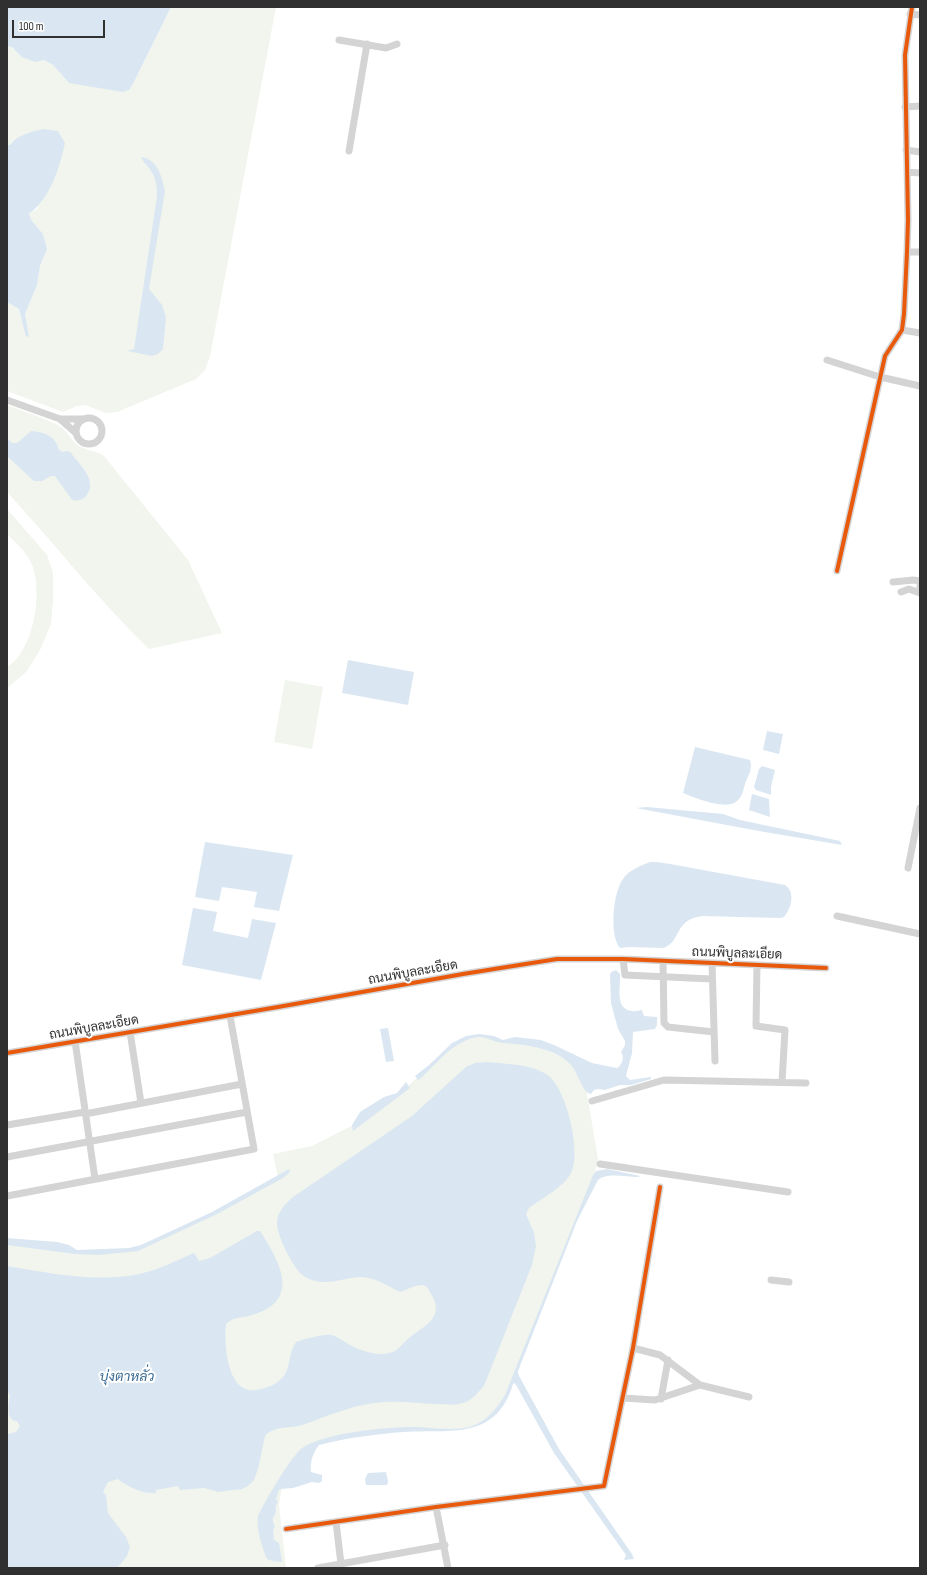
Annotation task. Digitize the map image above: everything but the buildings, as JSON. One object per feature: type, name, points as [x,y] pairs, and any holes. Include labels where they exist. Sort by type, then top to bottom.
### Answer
[{"type":"street","points":[[837,571],[885,356],[902,330],[907,252],[905,107],[906,55],[911,10],[920,15]]},
{"type":"street","points":[[339,40],[386,48],[397,44]]},
{"type":"street","points":[[349,151],[367,44]]},
{"type":"street","points":[[905,107],[920,106]]},
{"type":"street","points":[[906,150],[920,152]]},
{"type":"street","points":[[907,172],[920,173]]},
{"type":"street","points":[[907,252],[920,252]]},
{"type":"street","points":[[902,330],[920,333]]},
{"type":"street","points":[[827,360],[880,377],[920,386]]},
{"type":"street","points":[[7,400],[60,419],[90,418],[98,421],[102,429],[100,437],[93,443],[88,444],[80,440],[76,433],[60,419]]},
{"type":"street","points":[[76,433],[77,425],[83,419]]},
{"type":"street","points":[[893,582],[912,580],[920,581]]},
{"type":"street","points":[[901,592],[909,589],[920,593],[920,585]]},
{"type":"street","points":[[908,868],[920,808]]},
{"type":"street","points":[[837,916],[920,934]]},
{"type":"street","name":"ถนนพิบูลละเอียด","points":[[7,1053],[557,959],[662,961],[826,968]]},
{"type":"street","points":[[623,960],[625,975],[712,979]]},
{"type":"street","points":[[662,961],[664,1023],[668,1027],[714,1032]]},
{"type":"street","points":[[712,963],[715,1061]]},
{"type":"street","points":[[757,965],[756,1026],[785,1030],[782,1082]]},
{"type":"street","points":[[7,1196],[254,1148],[230,1016]]},
{"type":"street","points":[[130,1032],[141,1103]]},
{"type":"street","points":[[75,1041],[95,1179]]},
{"type":"street","points":[[592,1101],[664,1080],[806,1082]]},
{"type":"street","points":[[7,1125],[85,1113],[242,1084]]},
{"type":"street","points":[[7,1157],[247,1112]]},
{"type":"street","points":[[600,1164],[788,1192]]},
{"type":"street","points":[[286,1529],[436,1507],[604,1486],[633,1348],[660,1187]]},
{"type":"street","points":[[771,1280],[789,1282]]},
{"type":"street","points":[[633,1348],[657,1353],[700,1385],[749,1397]]},
{"type":"street","points":[[661,1399],[668,1360]]},
{"type":"street","points":[[623,1398],[652,1400],[661,1399],[700,1385]]},
{"type":"street","points":[[436,1507],[445,1545],[448,1568]]},
{"type":"street","points":[[336,1522],[340,1564]]},
{"type":"street","points":[[318,1568],[445,1545]]},
{"type":"shaded area","points":[[171,7],[276,7],[210,356],[205,370],[196,379],[117,412],[106,413],[85,405],[77,406],[63,412],[7,391],[7,302],[19,309],[26,336],[29,336],[25,314],[37,285],[40,266],[47,249],[43,234],[32,221],[29,214],[38,208],[13,140],[10,145],[7,145],[7,46],[27,59],[37,61],[44,60],[53,65],[69,83],[133,84]]},
{"type":"shaded area","points":[[7,405],[40,417],[59,426],[78,445],[104,456],[188,560],[222,633],[149,649],[94,592],[7,492]]},
{"type":"shaded area","points":[[7,509],[47,555],[53,573],[53,601],[51,624],[40,650],[26,672],[7,688],[7,667],[18,657],[29,635],[36,608],[37,593],[33,567],[28,557],[7,534]]},
{"type":"shaded area","points":[[285,680],[323,687],[312,749],[274,742]]},
{"type":"shaded area","name":"บุ่งตาหลั่ว","points":[[476,1036],[484,1036],[503,1041],[537,1044],[575,1065],[586,1088],[598,1159],[592,1183],[508,1393],[490,1419],[472,1427],[456,1430],[402,1429],[321,1442],[287,1473],[281,1492],[279,1505],[286,1568],[7,1568],[7,1242],[77,1252],[135,1249],[193,1223],[278,1177],[273,1154],[312,1146],[357,1123],[407,1087],[446,1051],[460,1041]]},
{"type":"water","points":[[7,7],[171,7],[133,84],[129,90],[123,92],[69,83],[53,65],[44,60],[35,62],[22,57],[13,48],[7,46]]},
{"type":"water","points":[[43,129],[58,131],[65,143],[53,182],[37,207],[29,214],[32,221],[43,234],[47,249],[40,266],[37,285],[25,314],[29,336],[26,337],[19,309],[7,302],[7,145],[10,145],[16,139],[25,134]]},
{"type":"water","points":[[141,157],[147,158],[155,165],[161,175],[165,191],[149,289],[162,305],[166,317],[163,349],[158,354],[152,356],[127,351],[134,349],[157,196],[155,178]]},
{"type":"water","points":[[31,431],[40,432],[52,438],[59,450],[63,452],[70,452],[82,467],[89,479],[90,484],[89,490],[83,499],[72,500],[55,476],[51,476],[42,481],[34,481],[9,458],[7,455],[7,438],[12,443],[17,443]]},
{"type":"water","points":[[348,660],[414,672],[408,705],[342,693]]},
{"type":"water","points":[[767,731],[783,734],[779,754],[763,750]]},
{"type":"water","points":[[695,747],[750,760],[750,772],[742,795],[737,801],[726,805],[711,803],[683,793]]},
{"type":"water","points":[[762,766],[775,770],[771,787],[771,795],[756,790],[754,787],[759,769]]},
{"type":"water","points":[[752,794],[769,799],[770,817],[749,810]]},
{"type":"water","points":[[647,807],[723,814],[740,820],[840,841],[842,845],[636,808]]},
{"type":"water","points":[[205,842],[293,855],[279,911],[254,907],[257,892],[222,887],[219,901],[195,897]]},
{"type":"water","points":[[650,862],[670,864],[785,885],[791,896],[789,910],[784,917],[780,918],[702,916],[693,918],[682,926],[674,940],[664,948],[620,948],[614,934],[613,924],[615,903],[620,885],[628,873]]},
{"type":"water","points":[[193,908],[217,912],[213,931],[248,938],[252,919],[276,923],[261,980],[182,965]]},
{"type":"water","points":[[616,970],[620,974],[620,996],[623,1006],[626,1009],[633,1011],[642,1010],[644,1016],[657,1017],[657,1025],[655,1029],[633,1032],[632,1053],[626,1076],[630,1080],[651,1077],[651,1079],[631,1085],[620,1085],[605,1090],[594,1090],[591,1094],[585,1090],[574,1068],[556,1054],[539,1048],[503,1043],[481,1037],[471,1038],[452,1048],[421,1078],[418,1080],[415,1076],[452,1043],[466,1036],[479,1034],[494,1036],[503,1040],[515,1037],[541,1040],[592,1063],[617,1068],[622,1061],[623,1056],[621,1052],[625,1045],[625,1041],[618,1029],[611,1003],[610,975],[611,972]]},
{"type":"water","points":[[388,1028],[394,1061],[386,1062],[380,1029]]},
{"type":"water","name":"บุ่งตาหลั่ว","points":[[487,1062],[533,1068],[546,1074],[553,1081],[560,1091],[566,1105],[575,1151],[574,1163],[568,1178],[564,1183],[529,1208],[526,1214],[534,1233],[536,1246],[532,1265],[484,1386],[478,1393],[469,1401],[458,1404],[383,1402],[365,1404],[302,1425],[273,1430],[265,1436],[258,1469],[254,1480],[242,1489],[218,1492],[204,1488],[180,1490],[178,1486],[156,1490],[156,1493],[151,1493],[126,1485],[118,1479],[108,1482],[103,1492],[106,1495],[108,1513],[126,1537],[130,1547],[127,1556],[118,1567],[7,1568],[7,1434],[16,1432],[20,1426],[17,1421],[13,1420],[9,1415],[10,1395],[7,1391],[7,1266],[73,1276],[106,1278],[122,1277],[153,1270],[194,1253],[199,1261],[210,1258],[257,1231],[260,1231],[274,1255],[279,1268],[282,1279],[282,1290],[277,1300],[268,1309],[235,1319],[226,1324],[227,1355],[233,1377],[239,1385],[247,1389],[257,1390],[275,1384],[284,1376],[286,1372],[291,1352],[296,1342],[314,1337],[332,1335],[353,1347],[371,1353],[383,1354],[395,1351],[431,1321],[434,1315],[436,1309],[435,1302],[427,1287],[417,1285],[400,1292],[373,1279],[363,1277],[331,1282],[318,1282],[309,1279],[297,1270],[286,1251],[278,1230],[278,1217],[284,1206],[293,1197],[412,1116],[466,1067],[475,1063]]},
{"type":"water","points":[[406,1082],[410,1088],[353,1131],[352,1125],[360,1112],[384,1097],[397,1093]]},
{"type":"water","points":[[289,1169],[290,1172],[283,1178],[219,1213],[138,1251],[99,1255],[75,1254],[7,1245],[7,1238],[57,1242],[69,1245],[77,1250],[129,1248],[141,1245],[212,1212]]},
{"type":"water","points":[[607,1169],[640,1176],[606,1176],[598,1180],[577,1221],[518,1374],[559,1449],[634,1559],[624,1560],[626,1555],[554,1453],[515,1383],[513,1384],[505,1402],[495,1415],[483,1423],[469,1428],[454,1431],[382,1434],[351,1438],[319,1445],[312,1457],[311,1472],[322,1475],[322,1481],[319,1483],[312,1482],[293,1488],[279,1490],[276,1499],[278,1502],[273,1519],[275,1526],[273,1530],[274,1540],[279,1543],[282,1562],[267,1559],[261,1544],[258,1516],[291,1460],[302,1448],[325,1438],[387,1428],[465,1428],[482,1421],[495,1409],[505,1395],[593,1175],[596,1171]]},
{"type":"water","points":[[386,1472],[388,1481],[387,1485],[366,1485],[365,1479],[368,1473]]},
{"type":"cycle path","points":[[837,571],[885,356],[902,330],[908,220],[905,55],[912,7]]},
{"type":"cycle path","points":[[7,1053],[557,959],[623,959],[826,968]]},
{"type":"cycle path","points":[[286,1529],[436,1507],[604,1486],[633,1348],[660,1187]]}]
